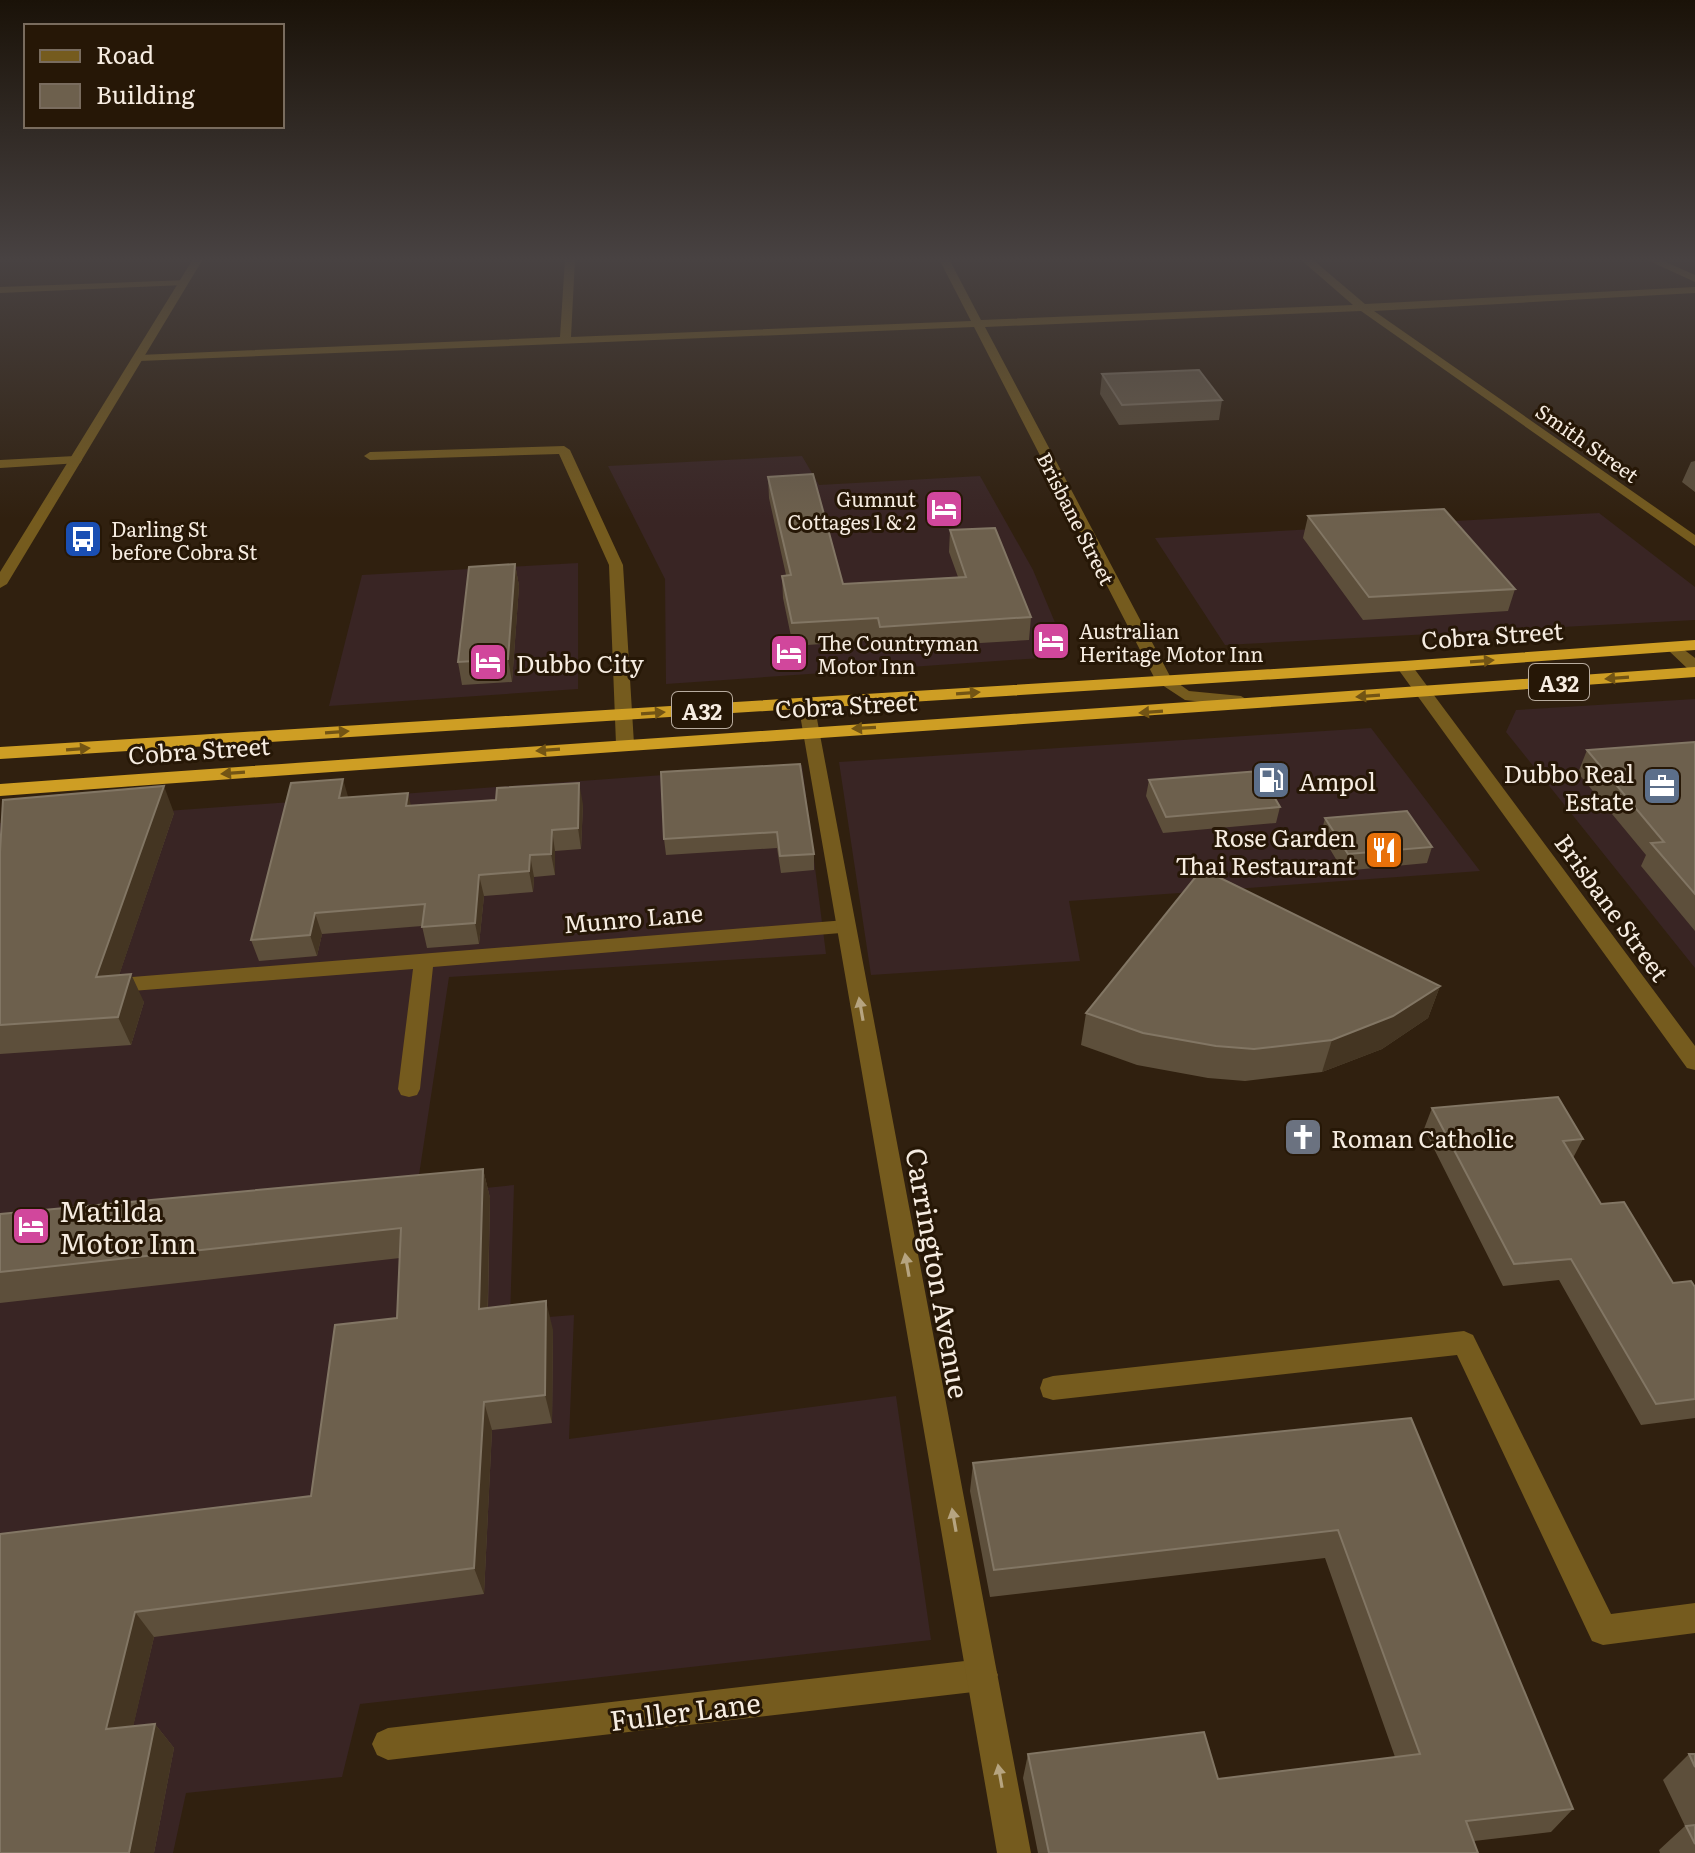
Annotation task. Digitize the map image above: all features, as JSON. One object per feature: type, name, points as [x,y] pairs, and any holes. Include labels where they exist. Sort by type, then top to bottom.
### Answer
[{"type":"highway","name":"Cobra Street","points":[[0,753],[1404,666],[1695,645]]},
{"type":"highway","name":"Cobra Street","points":[[0,790],[810,731],[1313,701],[1695,670]]},
{"type":"street","points":[[0,584],[146,345]]},
{"type":"street","points":[[139,358],[453,345]]},
{"type":"street","name":"Brisbane Street","points":[[989,345],[1164,681]]},
{"type":"street","name":"Smith Street","points":[[1417,345],[1695,542]]},
{"type":"street","points":[[370,456],[564,450],[616,565],[625,744]]},
{"type":"street","points":[[0,464],[75,460]]},
{"type":"street","points":[[1674,647],[1695,670]]},
{"type":"street","name":"Brisbane Street","points":[[1404,666],[1695,1062]]},
{"type":"street","points":[[1164,681],[1185,695],[1201,699],[1313,701]]},
{"type":"street","name":"Carrington Avenue","points":[[806,703],[1014,1853]]},
{"type":"street","name":"Munro Lane","points":[[132,984],[846,927]]},
{"type":"street","points":[[409,1089],[424,960]]},
{"type":"street","points":[[1053,1388],[1464,1343],[1603,1630],[1695,1618]]},
{"type":"street","name":"Fuller Lane","points":[[388,1744],[982,1675]]},
{"type":"shaded area","points":[[802,456],[819,485],[980,476],[1033,570],[1069,656],[666,684],[665,579],[608,466]]},
{"type":"shaded area","points":[[1599,513],[1695,587],[1695,620],[1225,645],[1155,538]]},
{"type":"shaded area","points":[[578,563],[578,689],[329,706],[362,575]]},
{"type":"shaded area","points":[[1695,699],[1695,968],[1506,732],[1516,710]]},
{"type":"shaded area","points":[[1371,728],[1480,871],[1069,901],[1080,961],[871,975],[839,762]]},
{"type":"shaded area","points":[[802,765],[826,954],[449,977],[416,1195],[514,1185],[510,1320],[574,1315],[569,1439],[896,1396],[931,1640],[360,1704],[342,1777],[186,1793],[173,1853],[0,1853],[0,823]]},
{"type":"building","points":[[1199,370],[1222,400],[1122,405],[1102,374]]},
{"type":"building","points":[[813,474],[843,584],[966,577],[950,530],[995,528],[1031,617],[880,627],[878,618],[792,623],[782,576],[791,575],[768,477]]},
{"type":"building","points":[[1444,509],[1515,589],[1369,597],[1308,516]]},
{"type":"building","points":[[515,564],[508,659],[458,662],[469,567]]},
{"type":"building","points":[[1695,742],[1695,894],[1651,843],[1664,842],[1587,750]]},
{"type":"building","points":[[800,764],[814,854],[780,856],[777,832],[664,839],[661,772]]},
{"type":"building","points":[[1259,771],[1280,807],[1166,817],[1149,780]]},
{"type":"building","points":[[343,779],[339,798],[408,793],[406,806],[496,800],[497,788],[579,783],[578,828],[552,830],[551,854],[530,855],[529,871],[479,875],[475,923],[422,927],[425,904],[315,913],[310,935],[251,940],[291,783]]},
{"type":"building","points":[[164,786],[96,977],[131,974],[118,1017],[0,1025],[3,800]]},
{"type":"building","points":[[1407,811],[1432,847],[1348,854],[1325,818]]},
{"type":"building","points":[[1202,869],[1440,986],[1393,1016],[1332,1040],[1254,1049],[1216,1046],[1143,1033],[1086,1013]]},
{"type":"building","points":[[1558,1097],[1583,1139],[1563,1141],[1601,1204],[1624,1202],[1673,1283],[1691,1281],[1695,1287],[1695,1399],[1656,1404],[1571,1259],[1514,1264],[1432,1108]]},
{"type":"building","points":[[483,1169],[479,1309],[546,1301],[545,1395],[484,1402],[474,1568],[135,1612],[106,1729],[155,1724],[129,1853],[0,1853],[0,1534],[311,1496],[335,1325],[397,1318],[401,1228],[0,1272],[0,1214]]},
{"type":"building","points":[[1411,1418],[1573,1809],[1466,1821],[1478,1853],[1049,1853],[1028,1754],[1204,1732],[1218,1779],[1420,1754],[1338,1530],[994,1570],[973,1463]]},
{"type":"building","points":[[1695,1825],[1695,1844],[1686,1826]]},
{"type":"place","name":"Gumnut Cottages 1 & 2","points":[[944,509]]},
{"type":"place","name":"Darling St before Cobra St","points":[[83,539]]},
{"type":"place","name":"Australian Heritage Motor Inn","points":[[1051,641]]},
{"type":"place","name":"The Countryman Motor Inn","points":[[789,653]]},
{"type":"place","name":"Dubbo City","points":[[488,662]]},
{"type":"place","name":"Ampol","points":[[1271,780]]},
{"type":"place","name":"Dubbo Real Estate","points":[[1662,786]]},
{"type":"place","name":"Rose Garden Thai Restaurant","points":[[1384,850]]},
{"type":"place","name":"Roman Catholic","points":[[1303,1137]]},
{"type":"place","name":"Matilda Motor Inn","points":[[31,1226]]}]
